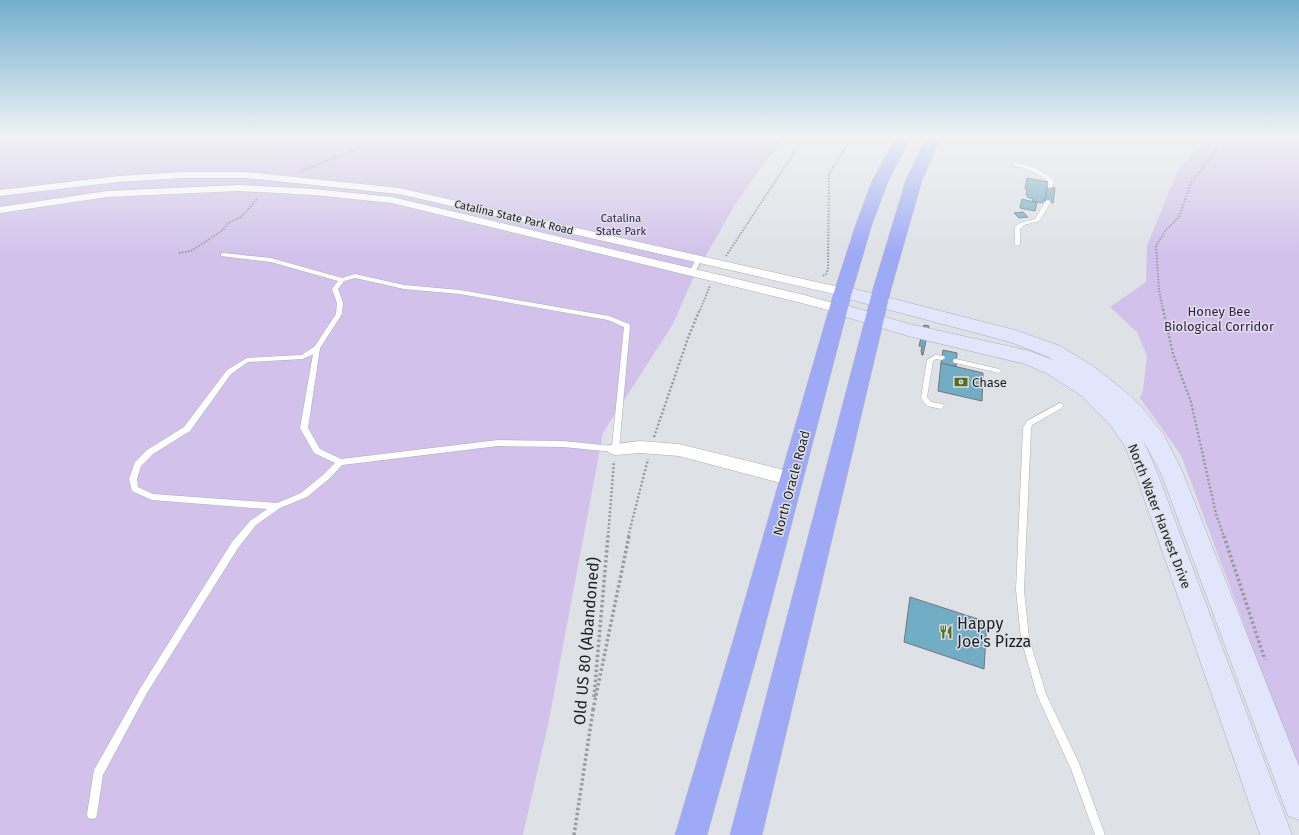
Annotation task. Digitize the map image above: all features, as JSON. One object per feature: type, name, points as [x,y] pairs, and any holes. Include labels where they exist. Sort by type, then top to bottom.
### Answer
[{"type":"highway","name":"North Oracle Road","points":[[691,835],[841,301],[864,224],[884,175]]},
{"type":"highway","points":[[746,835],[877,311],[916,175]]},
{"type":"street","name":"Catalina State Park Road","points":[[0,192],[118,179],[182,175],[246,175],[399,191],[815,286],[841,301]]},
{"type":"street","name":"Catalina State Park Road","points":[[0,210],[107,194],[238,188],[314,192],[392,200],[804,298],[841,301]]},
{"type":"street","name":"North Water Harvest Drive","points":[[841,301],[877,311],[1015,337],[1053,351],[1098,380],[1135,413],[1156,441],[1172,473],[1299,805]]},
{"type":"street","name":"North Water Harvest Drive","points":[[877,311],[908,330],[1043,362],[1089,391],[1118,420],[1134,443],[1146,472],[1276,835]]},
{"type":"street","points":[[614,448],[679,450],[792,479]]},
{"type":"lane","points":[[1044,175],[1051,181],[1050,187]]},
{"type":"lane","points":[[1017,244],[1017,228],[1022,224],[1037,220],[1048,202]]},
{"type":"lane","points":[[223,255],[279,261],[342,280],[355,276],[404,287],[460,292],[609,318],[627,326],[614,448],[562,444],[498,443],[340,462],[317,451],[304,428],[318,348],[339,314],[340,302],[335,289],[342,280]]},
{"type":"lane","points":[[692,272],[699,259]]},
{"type":"lane","points":[[277,506],[152,497],[135,489],[133,479],[138,464],[150,452],[187,429],[229,372],[246,360],[303,357],[318,348]]},
{"type":"lane","points":[[941,406],[929,404],[924,398],[930,360],[936,357],[942,358]]},
{"type":"lane","points":[[956,361],[999,371]]},
{"type":"lane","points":[[1060,406],[1029,423],[1027,428],[1020,590],[1025,638],[1042,695],[1075,766],[1100,835]]},
{"type":"lane","points":[[92,814],[98,774],[144,690],[235,546],[253,523],[277,506],[304,494],[327,476],[340,462]]},
{"type":"path","points":[[722,264],[779,175]]},
{"type":"path","points":[[815,286],[818,278],[826,274],[828,269],[828,175]]},
{"type":"path","points":[[1197,175],[1191,183],[1179,217],[1165,231],[1156,246],[1159,290],[1174,358],[1186,387],[1190,402],[1216,514],[1267,663]]},
{"type":"path","points":[[593,710],[635,505],[659,420],[688,338],[714,277]]},
{"type":"path","name":"Old US 80 (Abandoned)","points":[[574,835],[593,710],[614,448]]},
{"type":"green space","name":"Catalina State Park","points":[[0,175],[756,175],[736,203],[694,276],[673,324],[603,433],[549,720],[523,835],[0,835]]},
{"type":"green space","name":"Honey Bee Biological Corridor","points":[[1176,175],[1299,175],[1299,773],[1181,455],[1140,398],[1143,391],[1147,356],[1137,332],[1110,307],[1146,282],[1147,246]]},
{"type":"building","points":[[1027,178],[1048,182],[1045,201],[1043,200],[1043,203],[1032,201],[1033,199],[1027,197],[1027,190],[1025,189]]},
{"type":"building","points":[[1047,186],[1055,188],[1053,203],[1045,201]]},
{"type":"building","points":[[1022,199],[1037,203],[1035,211],[1020,208]]},
{"type":"building","points":[[1023,212],[1028,217],[1019,218],[1014,213]]},
{"type":"building","points":[[924,325],[929,326],[922,355],[922,346],[919,346]]},
{"type":"building","points":[[943,350],[957,353],[956,367],[941,363]]},
{"type":"building","name":"Chase","points":[[941,363],[983,373],[982,401],[938,391]]},
{"type":"building","name":"Happy Joe's Pizza","points":[[910,597],[987,622],[984,669],[904,642]]},
{"type":"place","name":"Chase","points":[[961,382]]},
{"type":"place","name":"Happy Joe's Pizza","points":[[946,632]]}]
